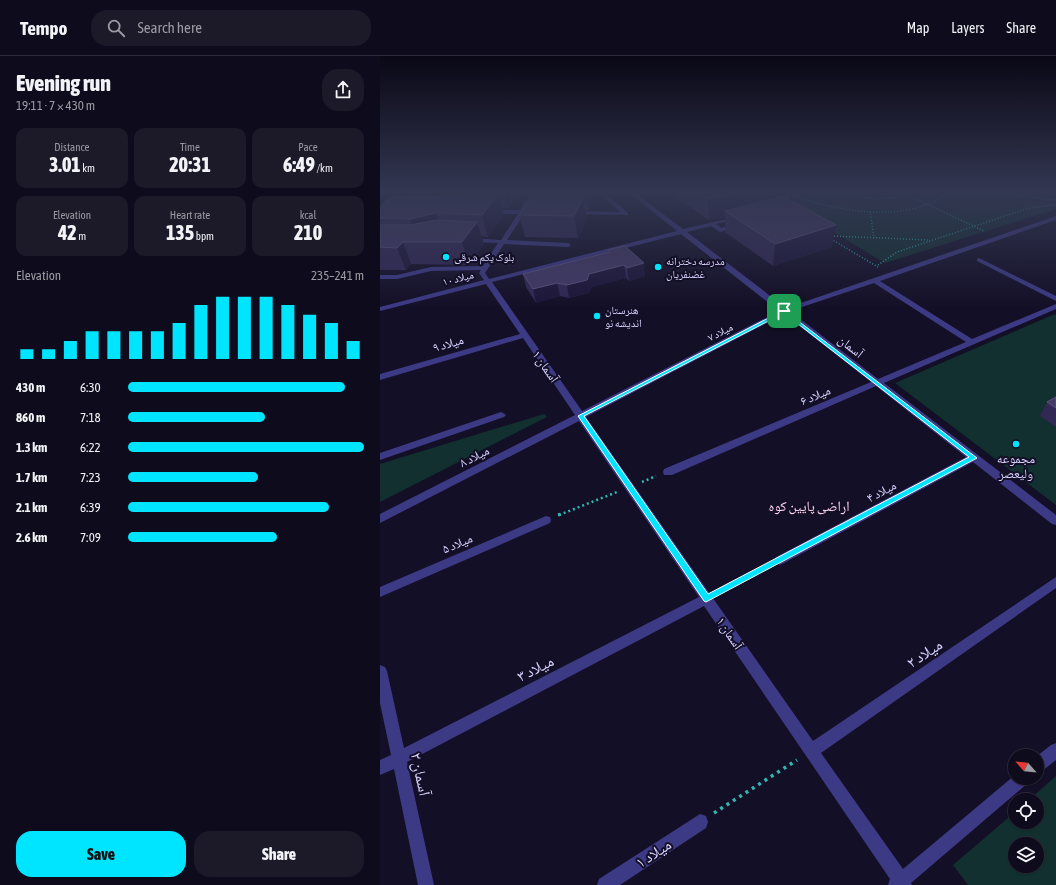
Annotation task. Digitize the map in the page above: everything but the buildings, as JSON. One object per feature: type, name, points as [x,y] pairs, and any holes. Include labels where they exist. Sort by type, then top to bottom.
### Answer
[{"type":"street","points":[[488,281],[482,273],[510,231]]},
{"type":"street","name":"میلاد ۱۰","points":[[380,309],[682,231]]},
{"type":"street","name":"آسمان","points":[[682,231],[1056,521]]},
{"type":"street","name":"میلاد ۷","points":[[581,416],[784,311],[1018,231]]},
{"type":"street","points":[[465,239],[568,245]]},
{"type":"street","points":[[980,260],[1056,299]]},
{"type":"street","points":[[380,277],[397,277],[431,269],[485,268]]},
{"type":"street","points":[[874,280],[972,342]]},
{"type":"street","name":"آسمان ۱","points":[[488,281],[811,751],[900,884]]},
{"type":"street","name":"میلاد ۶","points":[[668,472],[1055,307]]},
{"type":"street","name":"میلاد ۹","points":[[380,377],[524,334]]},
{"type":"street","points":[[380,457],[501,415]]},
{"type":"street","name":"میلاد ۸","points":[[380,519],[581,416]]},
{"type":"street","name":"میلاد ۴","points":[[780,560],[974,458]]},
{"type":"street","name":"میلاد ۵","points":[[380,592],[546,520]]},
{"type":"street","name":"میلاد ۲","points":[[811,751],[1056,582]]},
{"type":"street","name":"میلاد ۳","points":[[380,768],[706,599]]},
{"type":"street","name":"آسمان ۲","points":[[380,671],[426,885]]},
{"type":"street","points":[[1044,760],[1056,750]]},
{"type":"street","points":[[900,884],[1015,785]]},
{"type":"street","name":"میلاد ۱","points":[[606,885],[700,822]]},
{"type":"path","points":[[873,231],[874,238]]},
{"type":"path","points":[[869,269],[876,267],[897,252],[960,231]]},
{"type":"path","points":[[985,231],[999,237]]},
{"type":"path","points":[[825,236],[932,240]]},
{"type":"path","points":[[830,238],[890,275]]},
{"type":"path","points":[[546,520],[668,472]]},
{"type":"path","points":[[706,599],[780,560]]},
{"type":"path","points":[[700,822],[811,751]]},
{"type":"green space","points":[[831,231],[987,231],[885,263]]},
{"type":"green space","name":"مجموعه ولیعصر","points":[[1055,314],[1056,315],[1056,505],[895,383]]},
{"type":"green space","points":[[544,414],[547,417],[380,502],[380,464]]},
{"type":"green space","points":[[1056,776],[1056,885],[968,885],[953,865],[1008,818],[1008,829],[1044,829],[1044,793],[1037,793]]},
{"type":"place","name":"بلوک یکم شرقی","points":[[446,257]]},
{"type":"place","name":"مدرسه دخترانه غضنفریان","points":[[658,267]]},
{"type":"place","name":"هنرستان اندیشه نو","points":[[597,316]]},
{"type":"place","name":"مجموعه ولیعصر","points":[[1016,444]]},
{"type":"district","name":"اراضی پایین کوه","points":[[809,506]]},
{"type":"route","points":[[784,311],[974,458],[706,599],[581,416],[784,311]]}]
